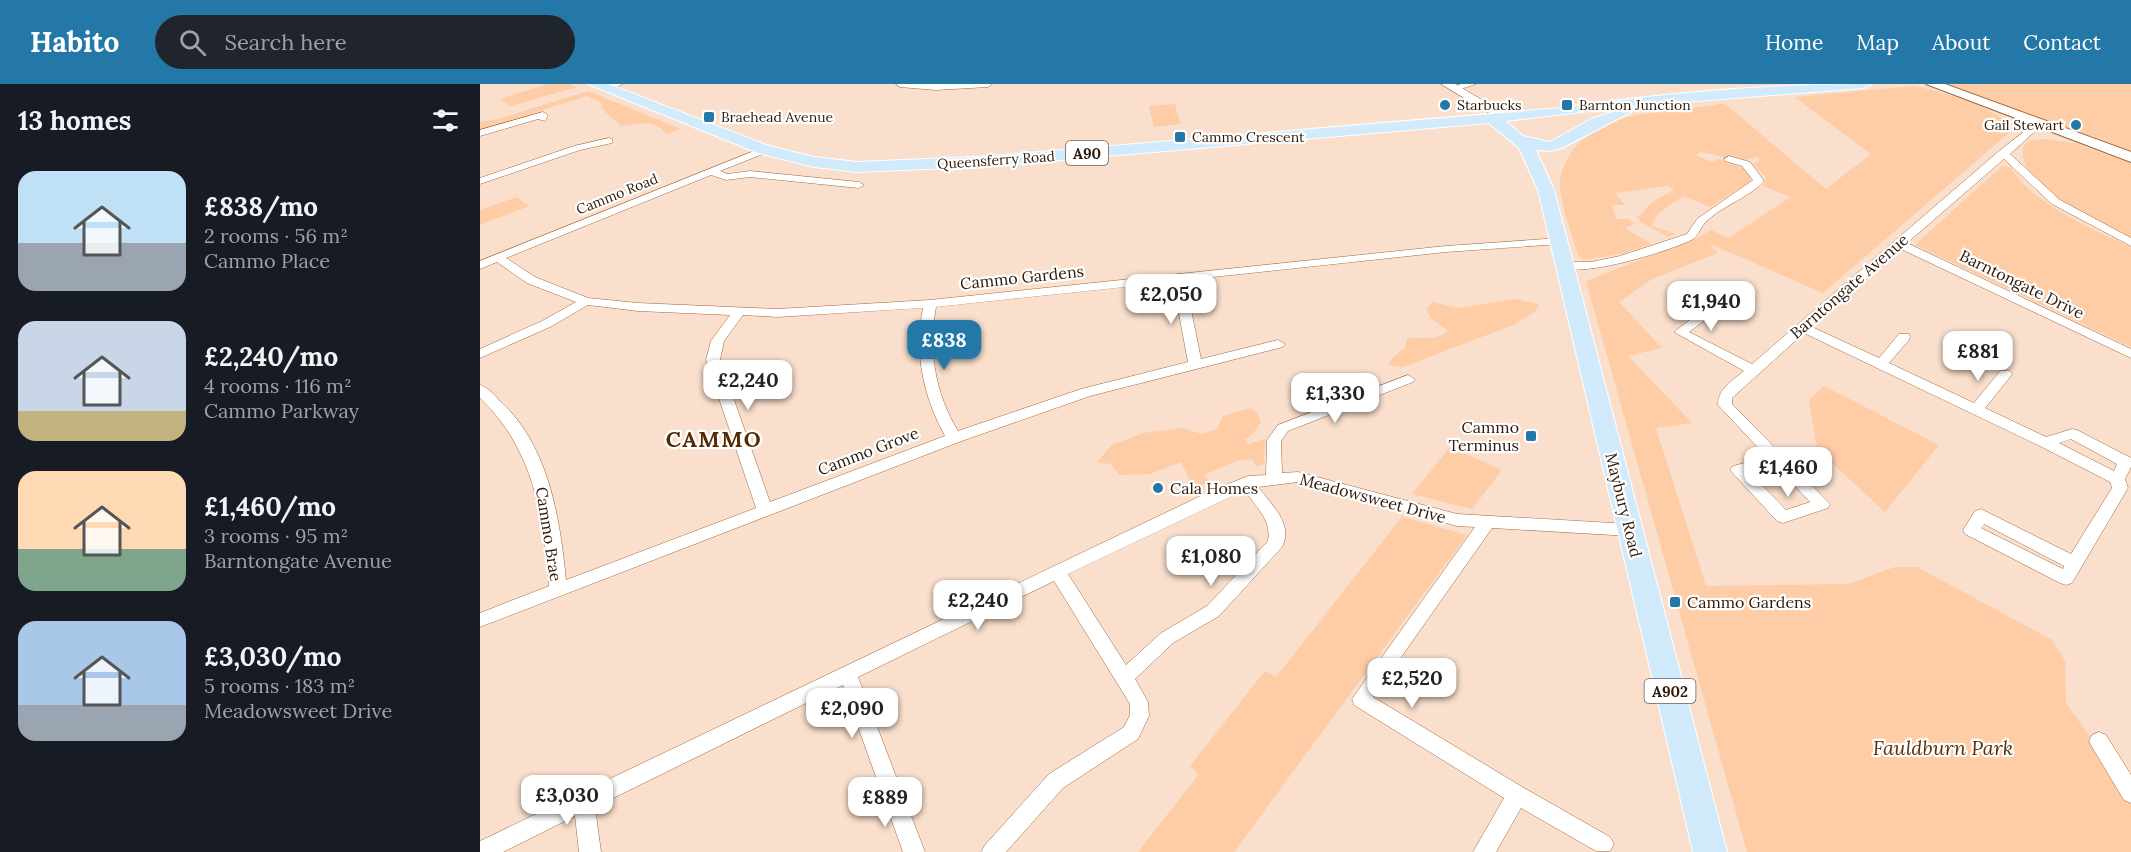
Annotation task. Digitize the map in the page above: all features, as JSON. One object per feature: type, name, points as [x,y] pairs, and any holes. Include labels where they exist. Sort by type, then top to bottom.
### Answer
[{"type":"main road","name":"Queensferry Road","points":[[1504,121],[1596,107],[1864,84]]},
{"type":"main road","points":[[1933,85],[2131,157]]},
{"type":"main road","name":"Queensferry Road","points":[[606,86],[764,150],[831,165],[919,166],[1411,125],[1573,119],[1624,112],[1665,101]]},
{"type":"main road","points":[[1546,190],[1556,132],[1573,119],[1596,107]]},
{"type":"main road","points":[[1553,159],[1571,139],[1588,127],[1624,112]]},
{"type":"main road","points":[[1504,121],[1553,159]]},
{"type":"main road","points":[[1504,121],[1530,154],[1553,159]]},
{"type":"main road","points":[[1453,123],[1512,141],[1530,154],[1553,159]]},
{"type":"main road","name":"A902","points":[[1530,154],[1546,190]]},
{"type":"main road","name":"Maybury Road","points":[[1546,190],[1710,852]]},
{"type":"street","points":[[900,84],[936,87],[988,84]]},
{"type":"street","points":[[1451,86],[1472,84]]},
{"type":"street","points":[[1451,86],[1504,121]]},
{"type":"street","points":[[1453,123],[1469,113],[1473,102]]},
{"type":"street","points":[[480,133],[543,115],[542,119]]},
{"type":"street","name":"Barntongate Avenue","points":[[1777,459],[1738,470],[1783,517],[1822,504],[1725,405],[1728,392],[2038,124]]},
{"type":"street","points":[[480,181],[602,144]]},
{"type":"street","name":"Cammo Road","points":[[480,265],[764,150]]},
{"type":"street","points":[[2003,153],[2056,202],[2131,243]]},
{"type":"street","points":[[1566,266],[1591,266],[1623,259],[1691,236],[1701,221],[1759,181],[1746,164],[1729,159]]},
{"type":"street","points":[[1746,164],[1757,159]]},
{"type":"street","points":[[712,172],[726,177],[750,174],[859,186]]},
{"type":"street","name":"Cammo Gardens","points":[[498,258],[531,280],[586,301],[638,307],[738,313],[828,312],[930,304],[1446,249],[1560,241]]},
{"type":"street","name":"Barntongate Drive","points":[[1898,243],[2131,354]]},
{"type":"street","points":[[1178,276],[1195,364]]},
{"type":"street","points":[[1740,288],[1680,332],[1752,370]]},
{"type":"street","points":[[480,354],[546,324],[586,301]]},
{"type":"street","points":[[930,304],[926,329],[929,378],[933,394],[954,438]]},
{"type":"street","points":[[738,313],[717,340],[713,350],[713,360],[765,510]]},
{"type":"street","points":[[1802,327],[2045,442],[2072,435],[2126,462],[2117,479],[2120,488],[2066,578],[1971,530],[1981,515],[2074,562]]},
{"type":"street","points":[[1881,364],[1904,337]]},
{"type":"street","name":"Cammo Grove","points":[[480,620],[954,438],[1086,392],[1278,344]]},
{"type":"street","points":[[1977,409],[2005,374]]},
{"type":"street","points":[[1274,478],[1274,440],[1283,428],[1408,379]]},
{"type":"street","name":"Cammo Brae","points":[[480,390],[507,420],[529,452],[541,479],[554,547],[558,590]]},
{"type":"street","name":"Meadowsweet Drive","points":[[480,852],[1216,495],[1248,482],[1274,478],[1314,479],[1457,520],[1630,530]]},
{"type":"street","points":[[1124,678],[1167,638],[1213,611],[1276,543],[1280,531],[1277,521],[1253,493],[1248,482]]},
{"type":"street","points":[[1488,521],[1361,699],[1517,795],[1603,844]]},
{"type":"street","points":[[992,852],[1056,781],[1131,733],[1140,716],[1139,702],[1058,573]]},
{"type":"street","points":[[848,675],[914,852]]},
{"type":"street","points":[[2099,741],[2131,793]]},
{"type":"street","points":[[1484,852],[1517,795]]},
{"type":"street","points":[[584,802],[590,852]]},
{"type":"green space","points":[[548,84],[569,84],[578,87],[510,106],[500,99]]},
{"type":"green space","points":[[1950,84],[2131,84],[2131,153],[1951,87]]},
{"type":"green space","name":"Fauldburn Park","points":[[1913,86],[1936,91],[1984,108],[2007,123],[2011,131],[1823,293],[1708,243],[1718,253],[1652,279],[1619,302],[1662,348],[1628,356],[1692,423],[1656,428],[1706,586],[1848,584],[1895,567],[1917,567],[2052,640],[2065,661],[2066,703],[2096,745],[2131,805],[2131,852],[1747,852],[1586,281],[1699,237],[1711,230],[1729,238],[1790,197],[1763,186],[1766,177],[1753,164],[1760,160],[1757,157],[1741,161],[1701,152],[1696,155],[1711,162],[1720,159],[1745,169],[1752,178],[1750,182],[1710,207],[1683,196],[1659,213],[1651,226],[1676,234],[1668,237],[1641,222],[1637,215],[1640,216],[1651,203],[1675,189],[1668,186],[1615,193],[1625,205],[1612,205],[1616,219],[1629,219],[1634,224],[1625,228],[1651,244],[1625,253],[1584,260],[1578,255],[1565,213],[1560,179],[1568,157],[1586,137],[1602,126],[1621,119],[1724,103],[1826,189],[1871,154],[1795,97]]},
{"type":"green space","points":[[588,91],[681,129],[666,134],[652,124],[621,126],[601,108],[602,103],[587,96],[480,130],[480,121],[495,120]]},
{"type":"green space","points":[[1175,104],[1180,124],[1154,127],[1149,106]]},
{"type":"green space","points":[[2045,139],[2074,143],[2131,163],[2131,238],[2062,201],[2031,174],[2024,159],[2024,145],[2029,141]]},
{"type":"green space","points":[[2002,166],[2010,167],[2021,181],[2049,204],[2098,232],[2131,247],[2131,347],[1915,245]]},
{"type":"green space","points":[[517,197],[529,206],[480,225],[480,210]]},
{"type":"green space","points":[[1515,299],[1539,304],[1535,312],[1513,325],[1403,367],[1389,365],[1392,358],[1405,348],[1407,339],[1433,338],[1448,331],[1431,318],[1426,309],[1433,302],[1458,308]]},
{"type":"green space","points":[[1824,386],[1939,445],[1885,512],[1817,449],[1809,400]]},
{"type":"green space","points":[[1251,408],[1257,412],[1261,422],[1252,435],[1244,439],[1248,444],[1265,439],[1264,464],[1256,467],[1253,459],[1236,461],[1204,475],[1210,483],[1194,489],[1181,462],[1150,474],[1119,475],[1111,464],[1097,462],[1112,445],[1143,433],[1181,428],[1202,434],[1217,429],[1223,416]]},
{"type":"green space","points":[[1450,447],[1502,470],[1472,509],[1412,494]]},
{"type":"green space","points":[[1402,517],[1467,535],[1234,852],[1138,852],[1199,774],[1190,766],[1265,671],[1276,677]]},
{"type":"place","name":"Starbucks","points":[[1445,105]]},
{"type":"place","name":"Barnton Junction","points":[[1567,105]]},
{"type":"place","name":"Braehead Avenue","points":[[709,117]]},
{"type":"place","name":"Gail Stewart","points":[[2076,125]]},
{"type":"place","name":"Cammo Crescent","points":[[1180,137]]},
{"type":"place","name":"Cammo Terminus","points":[[1531,436]]},
{"type":"place","name":"Cala Homes","points":[[1158,488]]},
{"type":"place","name":"Cammo Gardens","points":[[1675,602]]},
{"type":"district","name":"CAMMO","points":[[714,439]]}]
